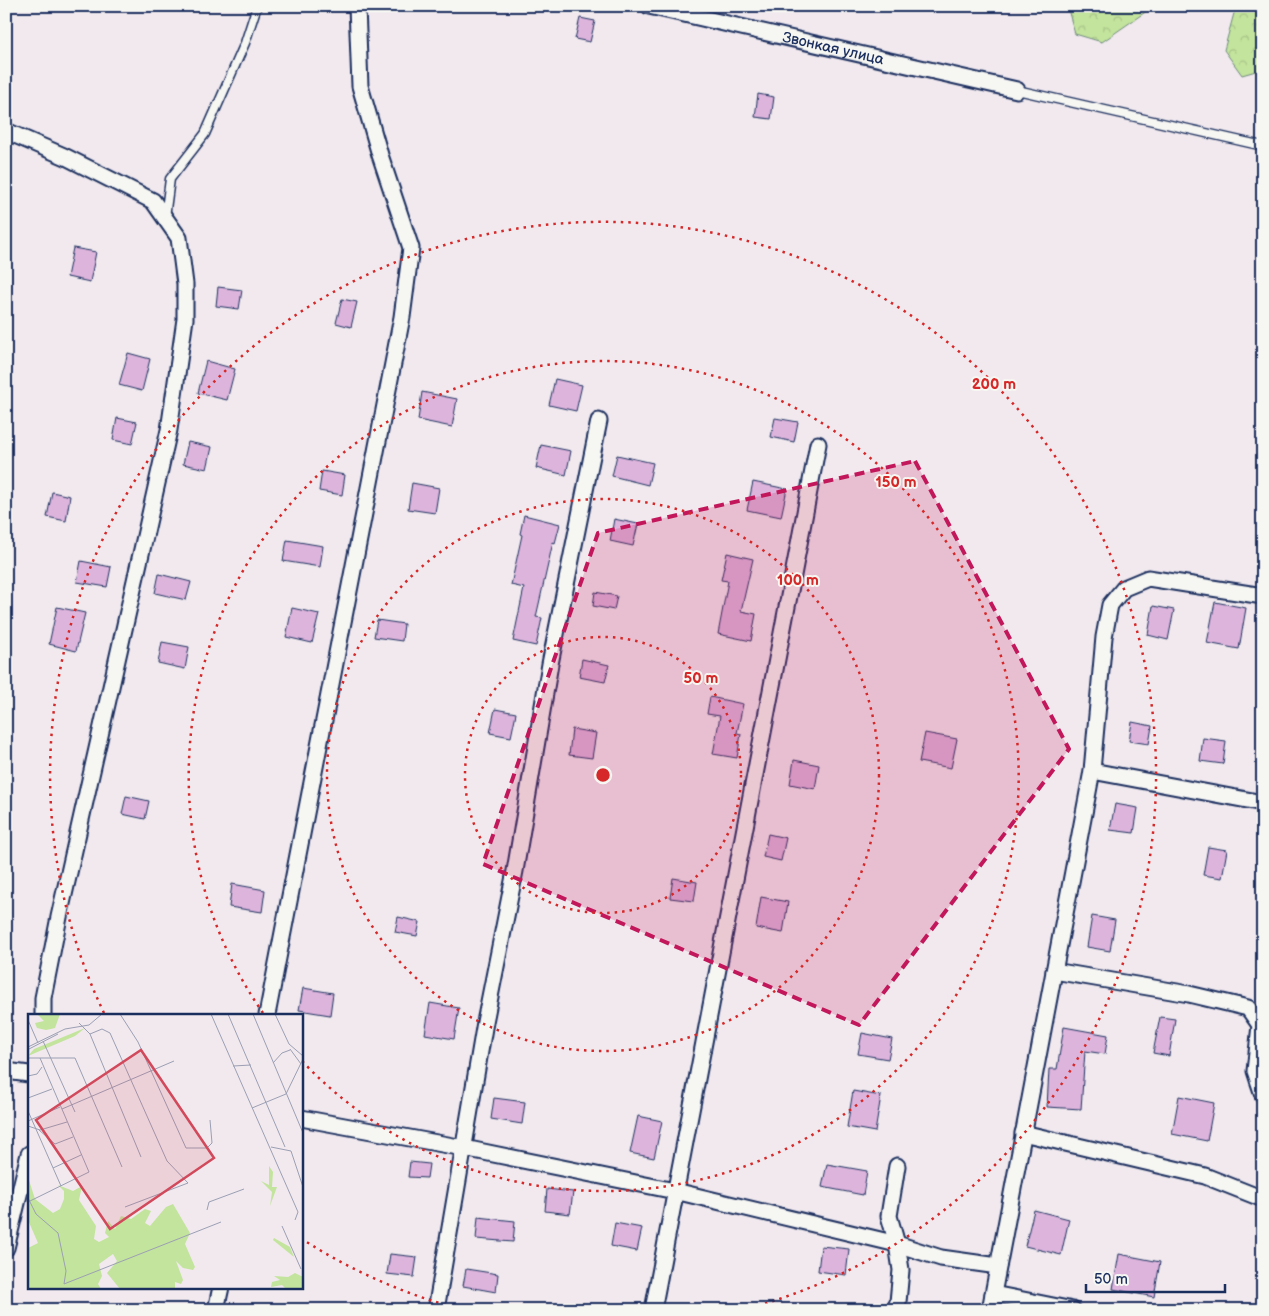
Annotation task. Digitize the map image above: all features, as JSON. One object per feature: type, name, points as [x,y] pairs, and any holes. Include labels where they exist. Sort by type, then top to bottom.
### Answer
[{"type":"street","points":[[267,1014],[402,317],[411,248],[380,155],[360,86],[357,6]]},
{"type":"street","name":"Звонкая улица","points":[[649,6],[1017,90]]},
{"type":"street","points":[[6,131],[66,157],[153,201],[179,238],[185,284],[185,319],[169,430],[61,909],[43,998],[43,1014]]},
{"type":"street","points":[[436,1310],[485,1022],[515,871],[550,664],[599,421]]},
{"type":"street","points":[[653,1310],[818,444]]},
{"type":"street","points":[[990,1310],[1092,770],[1104,637],[1110,605],[1124,588],[1148,578],[1263,596]]},
{"type":"street","points":[[1092,770],[1263,803]]},
{"type":"street","points":[[1054,971],[1189,994],[1248,1008],[1260,1025],[1255,1071],[1263,1095]]},
{"type":"street","points":[[6,1071],[28,1074]]},
{"type":"street","points":[[302,1118],[464,1148],[675,1191],[897,1244],[941,1258],[998,1266]]},
{"type":"street","points":[[1023,1133],[1205,1176],[1263,1199]]},
{"type":"street","points":[[6,1248],[28,1158]]},
{"type":"street","points":[[895,1310],[898,1302],[901,1270],[897,1244],[888,1216],[897,1166]]},
{"type":"street","points":[[216,1310],[221,1288]]},
{"type":"street","points":[[992,1294],[1073,1310]]},
{"type":"lane","points":[[165,219],[170,179],[205,134],[246,43],[257,6]]},
{"type":"lane","points":[[1017,90],[1263,146]]},
{"type":"highlighted area","points":[[915,461],[1069,749],[859,1025],[483,864],[598,533]]},
{"type":"green space","points":[[1067,6],[1154,6],[1102,42],[1075,34]]},
{"type":"green space","points":[[1236,6],[1263,6],[1263,69],[1242,75],[1224,50]]},
{"type":"building","points":[[580,18],[595,21],[590,42],[575,39]]},
{"type":"building","points":[[758,94],[774,97],[771,119],[755,117]]},
{"type":"building","points":[[73,248],[96,252],[90,282],[67,277]]},
{"type":"building","points":[[218,287],[242,290],[239,309],[216,306]]},
{"type":"building","points":[[342,299],[357,302],[351,327],[336,323]]},
{"type":"building","points":[[128,353],[150,359],[142,391],[119,385]]},
{"type":"building","points":[[206,361],[235,369],[227,400],[198,393]]},
{"type":"building","points":[[555,379],[582,385],[576,411],[549,405]]},
{"type":"building","points":[[422,392],[457,399],[452,427],[418,420]]},
{"type":"building","points":[[117,418],[137,422],[132,444],[113,440]]},
{"type":"building","points":[[775,418],[798,422],[794,442],[771,437]]},
{"type":"building","points":[[188,442],[212,447],[207,469],[183,464]]},
{"type":"building","points":[[541,445],[571,451],[566,475],[536,468]]},
{"type":"building","points":[[617,455],[653,463],[648,485],[612,476]]},
{"type":"building","points":[[322,471],[345,475],[342,495],[319,491]]},
{"type":"building","points":[[753,482],[787,489],[781,517],[747,510]]},
{"type":"building","points":[[412,483],[439,488],[435,513],[408,509]]},
{"type":"building","points":[[52,492],[70,496],[66,521],[47,517]]},
{"type":"building","points":[[524,515],[560,524],[555,543],[553,542],[536,617],[542,618],[536,646],[513,641],[524,588],[511,585],[522,535],[520,534]]},
{"type":"building","points":[[614,519],[638,524],[633,546],[610,541]]},
{"type":"building","points":[[287,540],[323,546],[320,567],[283,561]]},
{"type":"building","points":[[727,553],[753,559],[741,611],[756,614],[751,641],[718,634],[728,581],[721,580]]},
{"type":"building","points":[[81,561],[111,567],[107,587],[77,582]]},
{"type":"building","points":[[159,574],[191,582],[186,600],[155,593]]},
{"type":"building","points":[[595,592],[617,596],[614,610],[593,606]]},
{"type":"building","points":[[1215,602],[1246,608],[1239,649],[1207,643]]},
{"type":"building","points":[[1153,606],[1174,610],[1168,640],[1148,635]]},
{"type":"building","points":[[57,607],[85,613],[76,651],[49,644]]},
{"type":"building","points":[[292,608],[319,614],[312,643],[286,637]]},
{"type":"building","points":[[377,620],[404,624],[402,641],[374,637]]},
{"type":"building","points":[[162,642],[189,647],[185,669],[158,663]]},
{"type":"building","points":[[582,659],[609,665],[605,682],[579,677]]},
{"type":"building","points":[[710,697],[743,704],[737,733],[741,734],[737,758],[713,754],[720,716],[707,714]]},
{"type":"building","points":[[495,709],[516,713],[511,737],[490,733]]},
{"type":"building","points":[[1132,722],[1152,726],[1149,744],[1129,741]]},
{"type":"building","points":[[572,729],[596,733],[592,758],[569,755]]},
{"type":"building","points":[[925,733],[957,739],[951,768],[919,762]]},
{"type":"building","points":[[1203,738],[1226,741],[1223,764],[1200,761]]},
{"type":"building","points":[[794,760],[819,765],[815,789],[790,784]]},
{"type":"building","points":[[126,796],[149,801],[145,819],[122,814]]},
{"type":"building","points":[[1115,804],[1138,808],[1134,833],[1110,830]]},
{"type":"building","points":[[768,834],[786,838],[781,861],[763,857]]},
{"type":"building","points":[[1208,847],[1227,850],[1222,878],[1203,875]]},
{"type":"building","points":[[673,878],[697,882],[694,901],[670,898]]},
{"type":"building","points":[[232,884],[265,890],[262,912],[229,907]]},
{"type":"building","points":[[761,897],[788,902],[783,933],[756,928]]},
{"type":"building","points":[[1092,916],[1115,920],[1110,951],[1087,947]]},
{"type":"building","points":[[398,917],[420,922],[417,936],[395,932]]},
{"type":"building","points":[[303,988],[333,993],[330,1015],[299,1010]]},
{"type":"building","points":[[430,1003],[459,1008],[454,1039],[425,1034]]},
{"type":"building","points":[[1160,1017],[1175,1019],[1169,1056],[1153,1053]]},
{"type":"building","points":[[1064,1027],[1108,1035],[1105,1054],[1085,1051],[1081,1109],[1047,1107],[1049,1069],[1057,1069]]},
{"type":"building","points":[[862,1033],[892,1039],[888,1059],[858,1054]]},
{"type":"building","points":[[853,1091],[881,1096],[875,1132],[847,1127]]},
{"type":"building","points":[[1179,1096],[1214,1103],[1207,1141],[1172,1134]]},
{"type":"building","points":[[494,1098],[525,1102],[522,1124],[491,1119]]},
{"type":"building","points":[[638,1116],[662,1121],[654,1158],[630,1153]]},
{"type":"building","points":[[410,1162],[429,1164],[427,1178],[408,1177]]},
{"type":"building","points":[[827,1164],[867,1171],[863,1195],[822,1187]]},
{"type":"building","points":[[547,1189],[573,1192],[570,1214],[545,1211]]},
{"type":"building","points":[[1034,1210],[1069,1219],[1061,1255],[1025,1246]]},
{"type":"building","points":[[478,1217],[515,1221],[513,1242],[476,1239]]},
{"type":"building","points":[[615,1223],[642,1228],[637,1251],[611,1246]]},
{"type":"building","points":[[821,1246],[849,1249],[846,1275],[818,1271]]},
{"type":"building","points":[[390,1254],[417,1257],[414,1277],[387,1274]]},
{"type":"building","points":[[1119,1254],[1160,1262],[1154,1297],[1113,1289]]},
{"type":"building","points":[[466,1269],[498,1274],[496,1292],[463,1286]]}]
